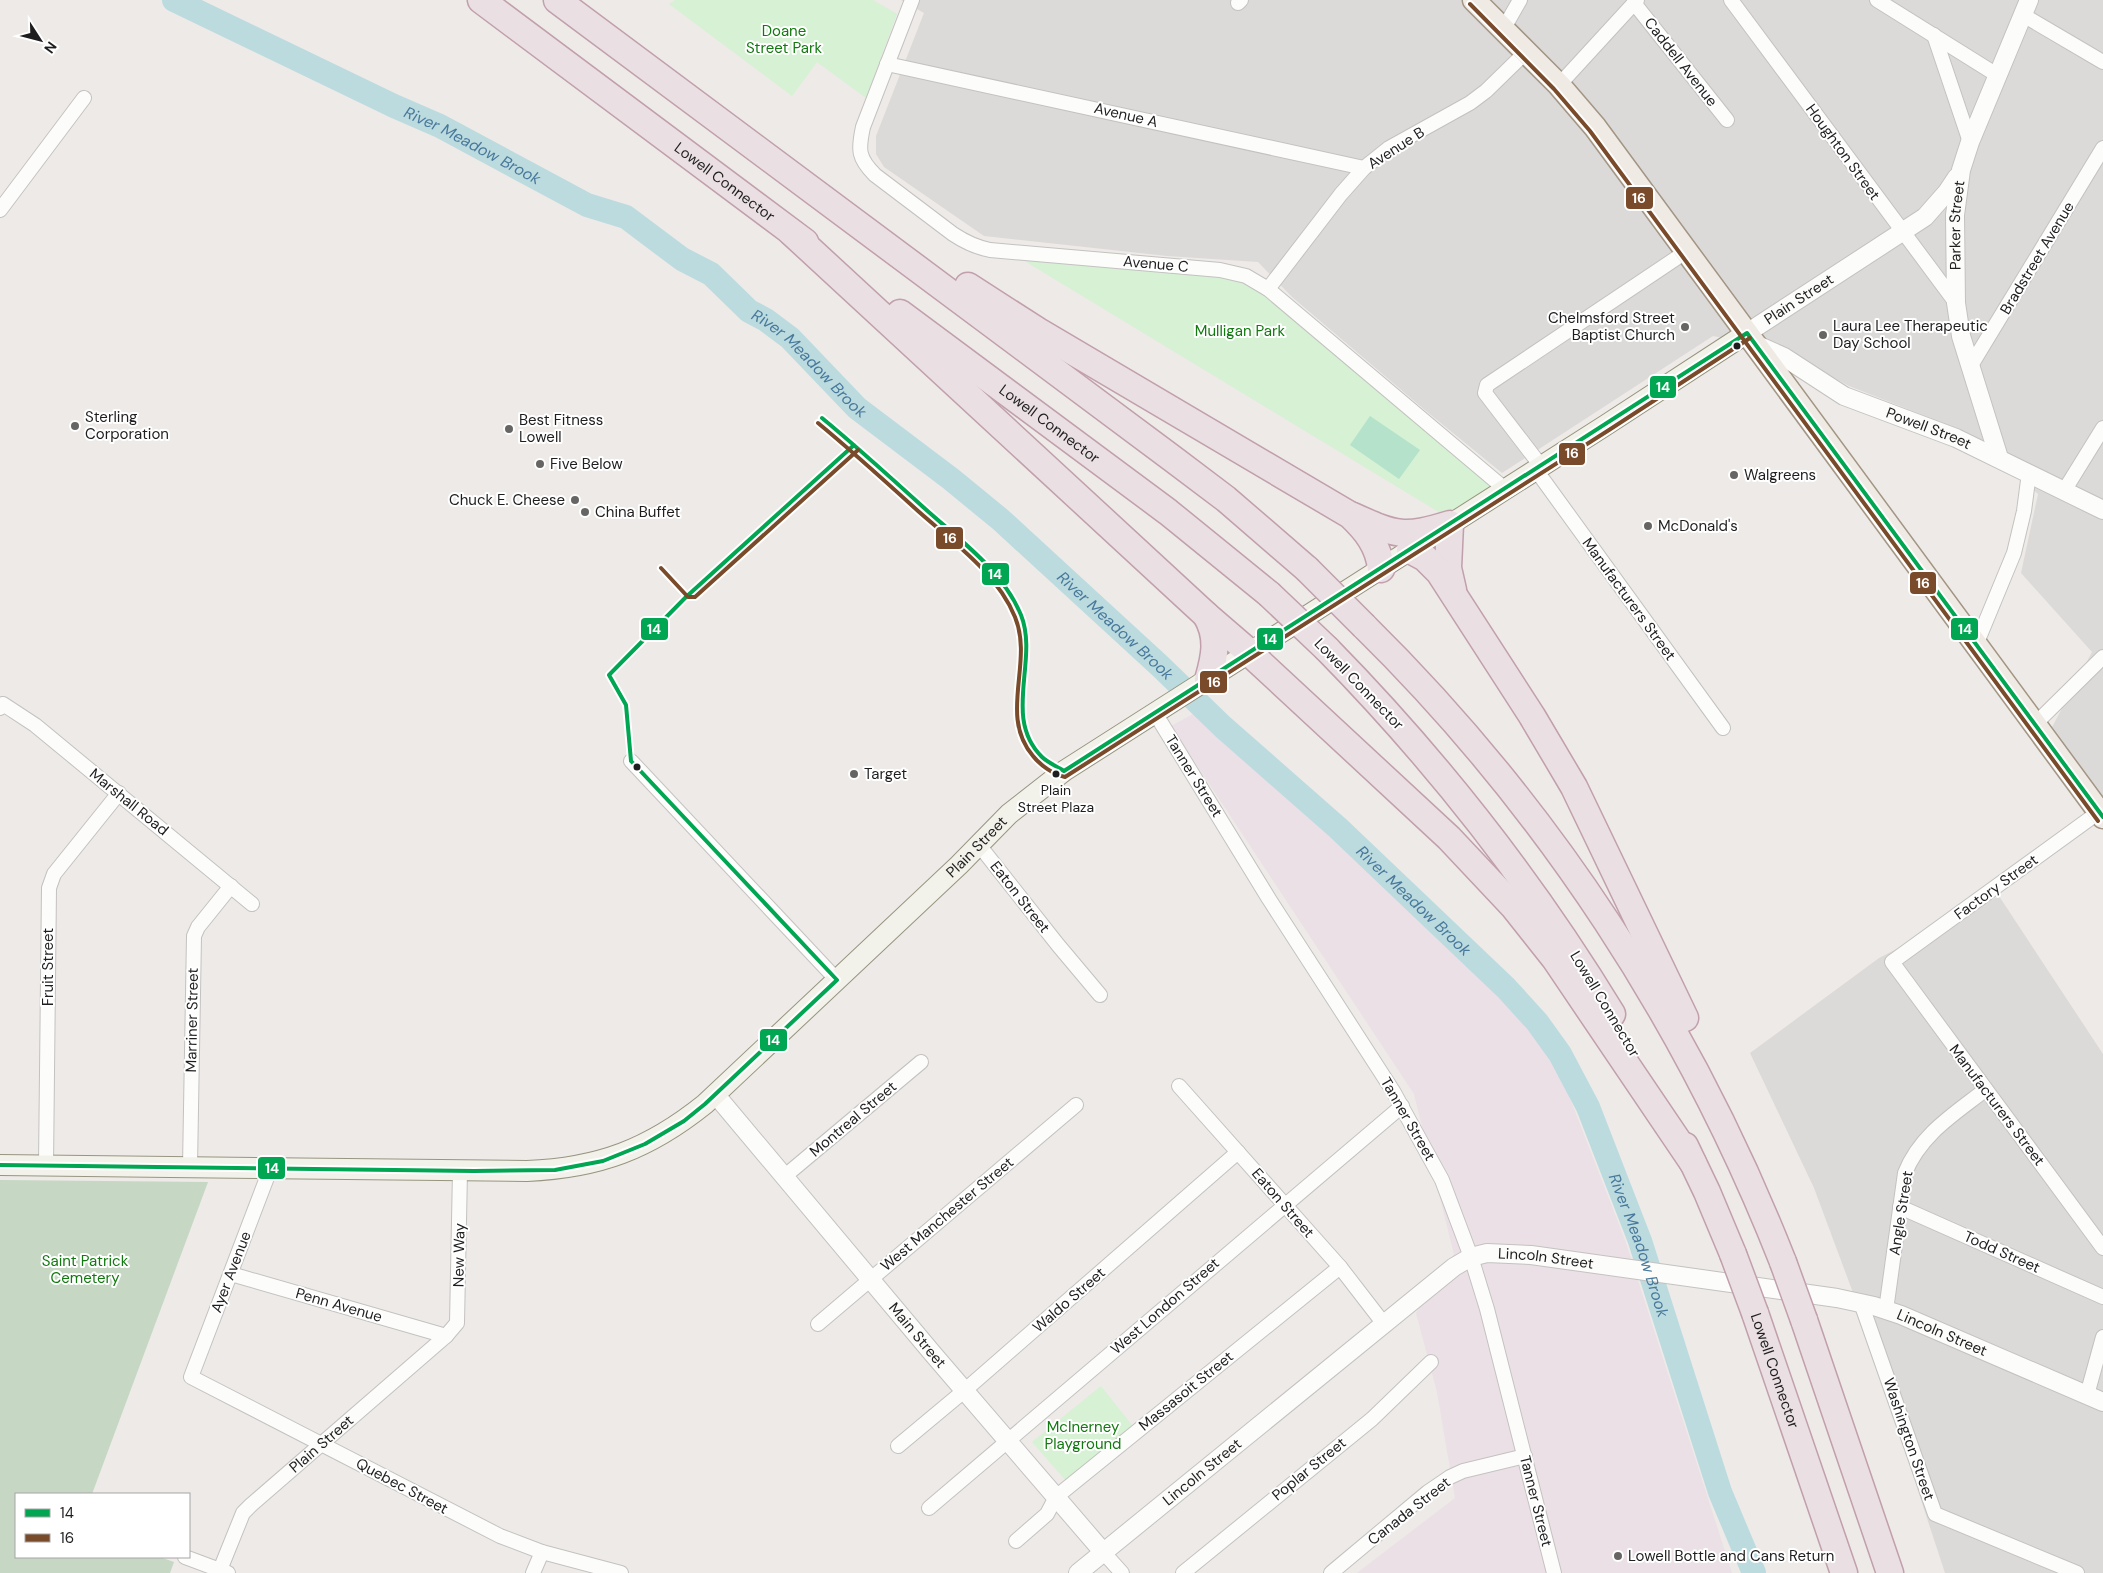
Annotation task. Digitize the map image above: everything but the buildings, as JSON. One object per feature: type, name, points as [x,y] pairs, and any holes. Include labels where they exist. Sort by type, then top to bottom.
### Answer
[{"type":"highway","name":"Lowell Connector","points":[[481,0],[1168,512],[1270,594],[1373,696],[1426,755],[1517,870],[1592,979],[1643,1066],[1693,1163],[1733,1254],[1755,1313],[1844,1573]]},
{"type":"highway","points":[[557,0],[1226,499],[1307,569],[1419,681],[1483,754],[1547,835],[1600,911],[1658,1001],[1725,1127],[1783,1262],[1890,1573]]},
{"type":"highway","points":[[818,195],[875,227],[1038,331],[1350,515],[1380,528],[1409,534],[1450,524],[1449,581],[1456,597]]},
{"type":"highway","points":[[791,232],[1450,838],[1513,906],[1555,959],[1693,1163]]},
{"type":"highway","points":[[1350,515],[1370,537],[1377,550],[1381,569]]},
{"type":"highway","points":[[1410,550],[1430,562],[1456,597],[1542,732],[1589,815],[1725,1103],[1742,1149],[1755,1195]]},
{"type":"highway","points":[[1206,615],[1212,625],[1215,636],[1214,657],[1208,680]]},
{"type":"main road","points":[[1474,0],[1559,85],[1595,127],[2101,814]]},
{"type":"main road","name":"Plain Street","points":[[0,1165],[271,1167],[460,1171],[555,1170],[603,1161],[645,1144],[684,1121],[715,1094],[979,845],[1009,814],[1064,771],[1538,468],[1751,338]]},
{"type":"street","points":[[1504,28],[1520,0]]},
{"type":"street","name":"Houghton Street","points":[[1731,0],[1902,233],[1956,303]]},
{"type":"street","points":[[1877,0],[1997,75]]},
{"type":"street","name":"Avenue C","points":[[908,2],[863,128],[860,156],[875,175],[966,243],[990,250],[1226,271],[1246,276],[1268,289],[1505,489]]},
{"type":"street","points":[[1559,85],[1636,2]]},
{"type":"street","name":"Caddell Avenue","points":[[1636,2],[1727,120]]},
{"type":"street","points":[[2026,7],[2103,62]]},
{"type":"street","name":"Parker Street","points":[[2000,458],[1961,336],[1956,303],[1955,215],[1961,170],[1970,142],[2026,7]]},
{"type":"street","points":[[1934,35],[1970,142]]},
{"type":"street","name":"Avenue B","points":[[1268,289],[1341,194],[1364,168],[1390,148],[1470,103],[1486,91],[1526,52]]},
{"type":"street","name":"Avenue A","points":[[887,64],[1364,168]]},
{"type":"street","points":[[0,210],[84,98]]},
{"type":"street","name":"Bradstreet Avenue","points":[[1970,368],[2103,148]]},
{"type":"street","name":"Plain Street","points":[[1751,338],[1925,217],[1936,206],[1961,170]]},
{"type":"street","name":"Manufacturers Street","points":[[1687,251],[1487,385],[1485,393],[1723,728]]},
{"type":"street","name":"Powell Street","points":[[1751,338],[1844,396],[1938,430],[2000,458],[2103,510]]},
{"type":"street","points":[[2064,491],[2103,428]]},
{"type":"street","points":[[1976,645],[2014,553],[2024,510],[2029,473]]},
{"type":"street","points":[[2035,724],[2103,657]]},
{"type":"street","name":"Marshall Road","points":[[2,706],[35,725],[252,904]]},
{"type":"street","name":"Tanner Street","points":[[1163,708],[1269,899],[1361,1039],[1402,1106],[1442,1180],[1471,1257],[1525,1456],[1554,1573]]},
{"type":"street","points":[[631,761],[837,980]]},
{"type":"street","name":"Fruit Street","points":[[46,1165],[49,888],[54,874],[119,793]]},
{"type":"street","name":"Factory Street","points":[[1892,962],[2101,814]]},
{"type":"street","name":"Eaton Street","points":[[979,845],[1100,995]]},
{"type":"street","name":"Marriner Street","points":[[190,1167],[194,936],[198,928],[231,886]]},
{"type":"street","name":"Manufacturers Street","points":[[1892,962],[2103,1248]]},
{"type":"street","name":"Montreal Street","points":[[785,1176],[921,1062]]},
{"type":"street","name":"Eaton Street","points":[[1180,1086],[1340,1267],[1384,1324]]},
{"type":"street","name":"Angle Street","points":[[1886,1310],[1905,1173],[1923,1141],[1934,1130],[1985,1090]]},
{"type":"street","name":"Main Street","points":[[715,1094],[964,1391],[1122,1573]]},
{"type":"street","name":"West Manchester Street","points":[[818,1324],[1076,1105]]},
{"type":"street","name":"West London Street","points":[[929,1508],[1284,1204],[1402,1106]]},
{"type":"street","name":"Waldo Street","points":[[898,1446],[964,1391],[1238,1152]]},
{"type":"street","name":"Ayer Avenue","points":[[191,1377],[271,1167]]},
{"type":"street","name":"New Way","points":[[446,1336],[453,1329],[458,1318],[460,1171]]},
{"type":"street","name":"Todd Street","points":[[1900,1206],[2103,1297]]},
{"type":"street","name":"Lincoln Street","points":[[1078,1573],[1436,1280],[1471,1257],[1488,1253],[1524,1254],[1861,1303],[1886,1310],[2103,1402]]},
{"type":"street","name":"Massasoit Street","points":[[1016,1542],[1047,1514],[1056,1497],[1340,1267]]},
{"type":"street","name":"Penn Avenue","points":[[231,1274],[446,1336]]},
{"type":"street","name":"Washington Street","points":[[1861,1303],[1935,1514],[2077,1573]]},
{"type":"street","name":"Plain Street","points":[[224,1571],[243,1513],[321,1442],[446,1336]]},
{"type":"street","points":[[2087,1395],[2103,1337]]},
{"type":"street","name":"Poplar Street","points":[[1183,1573],[1372,1419],[1432,1362]]},
{"type":"street","name":"Quebec Street","points":[[191,1377],[321,1442],[500,1536],[542,1552],[621,1573]]},
{"type":"street","name":"Canada Street","points":[[1331,1573],[1428,1492],[1450,1478],[1463,1471],[1525,1456]]},
{"type":"street","points":[[533,1573],[542,1552]]},
{"type":"street","points":[[188,1558],[224,1571]]},
{"type":"shaded area","points":[[901,0],[2103,0],[2103,798],[2051,729],[2092,652],[2021,573],[2038,494],[1966,432],[1849,386],[1782,350],[1713,336],[1502,473],[1292,297],[1258,262],[1167,256],[984,236],[884,167],[876,154],[876,136],[924,13]]},
{"type":"shaded area","points":[[1195,713],[1372,874],[1499,994],[1557,1065],[1625,1240],[1732,1573],[1357,1573],[1455,1498],[1437,1392],[1416,1313],[1454,1254],[1414,1094],[1171,726]]},
{"type":"shaded area","points":[[1999,896],[2103,1054],[2103,1573],[1945,1573],[1852,1290],[1814,1188],[1750,1053],[1879,958]]},
{"type":"green space","name":"Doane Street Park","points":[[675,0],[873,0],[897,14],[866,98],[817,62],[792,96],[669,4]]},
{"type":"green space","name":"Mulligan Park","points":[[1008,251],[1246,276],[1505,489],[1447,517]]},
{"type":"green space","points":[[1370,416],[1420,450],[1399,479],[1350,445]]},
{"type":"green space","name":"Saint Patrick Cemetery","points":[[0,1180],[208,1182],[92,1493],[15,1493],[15,1558],[163,1558],[174,1562],[170,1573],[0,1573]]},
{"type":"green space","name":"McInerney Playground","points":[[1101,1386],[1135,1429],[1068,1483],[1032,1442]]},
{"type":"waterway","name":"River Meadow Brook","points":[[174,0],[394,106],[440,126],[587,205],[626,217],[682,259],[711,274],[749,311],[766,320],[790,338],[857,408],[951,479],[1001,520],[1160,666],[1223,727],[1338,828],[1506,988],[1537,1022],[1560,1054],[1588,1107],[1640,1241],[1720,1492],[1754,1573]]},
{"type":"transit line","name":"16","points":[[1470,4],[1554,89],[1590,131],[2098,821]]},
{"type":"transit line","name":"14","points":[[822,418],[978,555],[1013,598],[1021,615],[1025,632],[1024,725],[1030,742],[1042,757],[1064,771],[1747,333],[2103,817]]},
{"type":"transit line","name":"16","points":[[818,423],[973,559],[997,586],[1015,617],[1020,634],[1021,652],[1017,706],[1018,723],[1023,740],[1039,763],[1052,772],[1065,777],[1750,338]]},
{"type":"transit line","name":"14","points":[[0,1165],[474,1171],[555,1170],[603,1161],[645,1144],[684,1121],[705,1104],[837,980],[631,761],[626,705],[609,675],[686,597],[854,445]]},
{"type":"transit line","name":"16","points":[[661,568],[688,597],[695,597],[858,450]]},
{"type":"place","name":"Chelmsford Street Baptist Church","points":[[1685,327]]},
{"type":"place","name":"Laura Lee Therapeutic Day School","points":[[1823,335]]},
{"type":"place","name":"Sterling Corporation","points":[[75,426]]},
{"type":"place","name":"Best Fitness Lowell","points":[[509,429]]},
{"type":"place","name":"Five Below","points":[[540,464]]},
{"type":"place","name":"Walgreens","points":[[1734,475]]},
{"type":"place","name":"Chuck E. Cheese","points":[[575,500]]},
{"type":"place","name":"China Buffet","points":[[585,512]]},
{"type":"place","name":"McDonald's","points":[[1648,526]]},
{"type":"place","name":"Target","points":[[854,774]]},
{"type":"place","name":"Plain Street Plaza","points":[[1056,774]]},
{"type":"place","name":"Lowell Bottle and Cans Return","points":[[1618,1556]]}]
